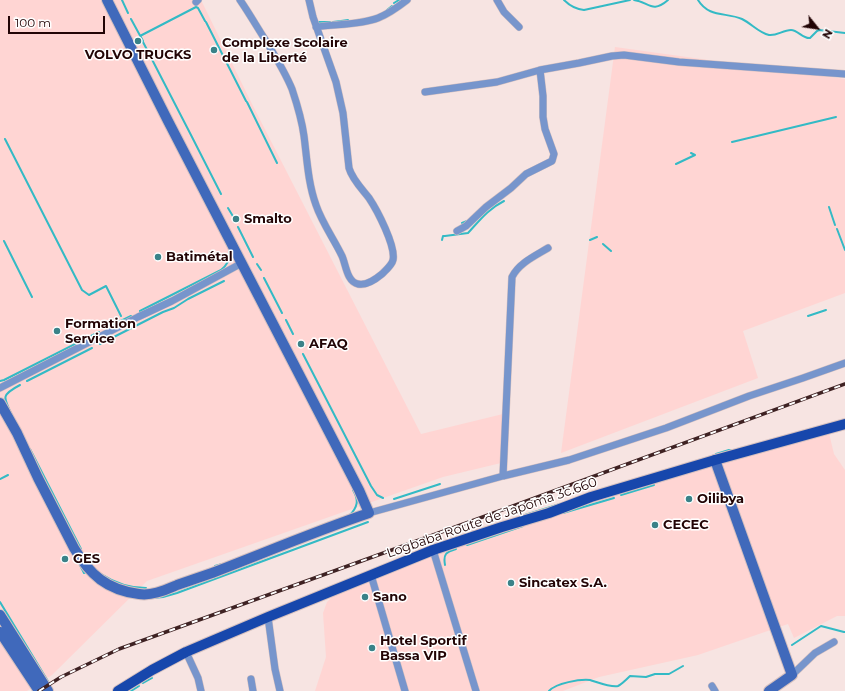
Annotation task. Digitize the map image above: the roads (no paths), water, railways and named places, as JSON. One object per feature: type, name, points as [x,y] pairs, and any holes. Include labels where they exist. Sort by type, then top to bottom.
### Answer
[{"type":"main road","name":"Logbaba Route de Japoma 3c.660","points":[[118,691],[152,670],[186,652],[433,550],[549,513],[591,497],[715,460],[845,424]]},
{"type":"street","points":[[107,0],[355,483],[369,514]]},
{"type":"street","points":[[240,0],[271,49],[282,69],[296,101],[304,135],[309,176],[315,204],[320,216],[339,249],[349,276],[353,282],[359,284],[372,282],[388,269],[393,260],[393,253],[390,241],[379,214],[350,174],[343,113],[336,82],[316,27],[309,0]]},
{"type":"street","points":[[316,27],[364,22],[387,13],[407,0]]},
{"type":"street","points":[[497,0],[504,12],[519,27]]},
{"type":"street","points":[[426,92],[497,82],[540,70],[624,55],[678,62],[845,74]]},
{"type":"street","points":[[457,231],[466,226],[486,207],[511,188],[526,174],[552,161],[554,154],[545,129],[543,117],[543,96],[540,70]]},
{"type":"street","points":[[503,476],[512,277],[520,266],[548,248]]},
{"type":"street","points":[[0,388],[172,301],[242,263]]},
{"type":"street","points":[[0,403],[17,433],[38,478],[81,559],[91,572],[106,584],[122,590],[140,594],[156,593],[337,524],[503,476],[568,460],[666,428],[749,396],[845,363]]},
{"type":"street","points":[[715,460],[792,675]]},
{"type":"street","points":[[433,550],[476,691]]},
{"type":"street","points":[[371,575],[404,691]]},
{"type":"street","points":[[0,616],[48,691]]},
{"type":"street","points":[[268,617],[275,669],[280,691]]},
{"type":"street","points":[[0,632],[39,691]]},
{"type":"street","points":[[769,691],[792,675],[815,653],[834,642]]},
{"type":"street","points":[[186,652],[198,678],[201,691]]},
{"type":"street","points":[[251,679],[254,691]]},
{"type":"waterway","points":[[122,0],[128,13]]},
{"type":"waterway","points":[[394,3],[399,0]]},
{"type":"waterway","points":[[564,0],[573,7],[584,10],[630,0]]},
{"type":"waterway","points":[[634,0],[654,7],[663,4],[668,0]]},
{"type":"waterway","points":[[698,0],[707,10],[742,19],[769,35],[775,35],[791,30],[794,30],[807,38],[810,38],[819,30],[845,33]]},
{"type":"waterway","points":[[387,10],[392,6]]},
{"type":"waterway","points":[[140,36],[196,7],[205,21]]},
{"type":"waterway","points":[[131,19],[143,41]]},
{"type":"waterway","points":[[341,21],[348,20]]},
{"type":"waterway","points":[[333,22],[341,21]]},
{"type":"waterway","points":[[206,22],[246,101]]},
{"type":"waterway","points":[[318,22],[330,22]]},
{"type":"waterway","points":[[143,42],[192,137]]},
{"type":"waterway","points":[[247,102],[277,163]]},
{"type":"waterway","points":[[732,142],[836,117]]},
{"type":"waterway","points":[[192,137],[221,194]]},
{"type":"waterway","points":[[5,139],[82,290],[89,295],[106,286],[121,316]]},
{"type":"waterway","points":[[676,164],[695,155],[691,153]]},
{"type":"waterway","points":[[442,240],[443,236],[468,233],[480,219],[504,201]]},
{"type":"waterway","points":[[829,207],[835,225]]},
{"type":"waterway","points":[[228,208],[234,218]]},
{"type":"waterway","points":[[462,223],[467,221]]},
{"type":"waterway","points":[[238,227],[253,257]]},
{"type":"waterway","points":[[837,229],[845,250]]},
{"type":"waterway","points":[[590,240],[597,237]]},
{"type":"waterway","points":[[4,241],[32,297]]},
{"type":"waterway","points":[[603,244],[611,251]]},
{"type":"waterway","points":[[140,311],[221,270],[228,262],[229,251]]},
{"type":"waterway","points":[[257,264],[261,270]]},
{"type":"waterway","points":[[264,278],[282,313]]},
{"type":"waterway","points":[[100,344],[163,312],[174,308],[188,299],[224,281]]},
{"type":"waterway","points":[[808,316],[826,310]]},
{"type":"waterway","points":[[108,327],[131,316]]},
{"type":"waterway","points":[[286,320],[293,334]]},
{"type":"waterway","points":[[0,381],[99,332]]},
{"type":"waterway","points":[[27,381],[92,348]]},
{"type":"waterway","points":[[303,354],[371,486],[377,495],[383,498]]},
{"type":"waterway","points":[[12,415],[7,404],[6,397],[9,391],[20,385]]},
{"type":"waterway","points":[[30,449],[81,549]]},
{"type":"waterway","points":[[714,456],[729,450],[733,451]]},
{"type":"waterway","points":[[0,479],[8,475]]},
{"type":"waterway","points":[[394,499],[440,484]]},
{"type":"waterway","points":[[621,495],[654,485]]},
{"type":"waterway","points":[[349,516],[357,503],[353,490]]},
{"type":"waterway","points":[[563,513],[614,498]]},
{"type":"waterway","points":[[525,515],[560,504]]},
{"type":"waterway","points":[[153,598],[177,593],[368,522]]},
{"type":"waterway","points":[[467,545],[523,526]]},
{"type":"waterway","points":[[445,565],[444,558],[446,554],[456,549]]},
{"type":"waterway","points":[[215,566],[222,564]]},
{"type":"waterway","points":[[80,565],[84,573],[86,572]]},
{"type":"waterway","points":[[101,574],[122,584],[146,588]]},
{"type":"waterway","points":[[0,602],[49,683]]},
{"type":"waterway","points":[[792,645],[821,626],[845,632]]},
{"type":"waterway","points":[[549,691],[552,688],[562,684],[580,680],[590,680],[608,686],[618,686],[630,676],[646,677],[655,674],[669,674],[683,666]]},
{"type":"waterway","points":[[143,683],[152,678]]},
{"type":"waterway","points":[[131,691],[139,686]]},
{"type":"railway","points":[[39,691],[61,677],[119,649],[845,384]]},
{"type":"place","name":"VOLVO TRUCKS","points":[[138,41]]},
{"type":"place","name":"Complexe Scolaire de la Liberté","points":[[214,50]]},
{"type":"place","name":"Smalto","points":[[236,219]]},
{"type":"place","name":"Batimétal","points":[[158,257]]},
{"type":"place","name":"Formation Service","points":[[57,331]]},
{"type":"place","name":"AFAQ","points":[[301,344]]},
{"type":"place","name":"Oilibya","points":[[689,499]]},
{"type":"place","name":"CECEC","points":[[655,525]]},
{"type":"place","name":"GES","points":[[65,559]]},
{"type":"place","name":"Sincatex S.A.","points":[[511,583]]},
{"type":"place","name":"Sano","points":[[365,597]]},
{"type":"place","name":"Hotel Sportif Bassa VIP","points":[[372,648]]}]
